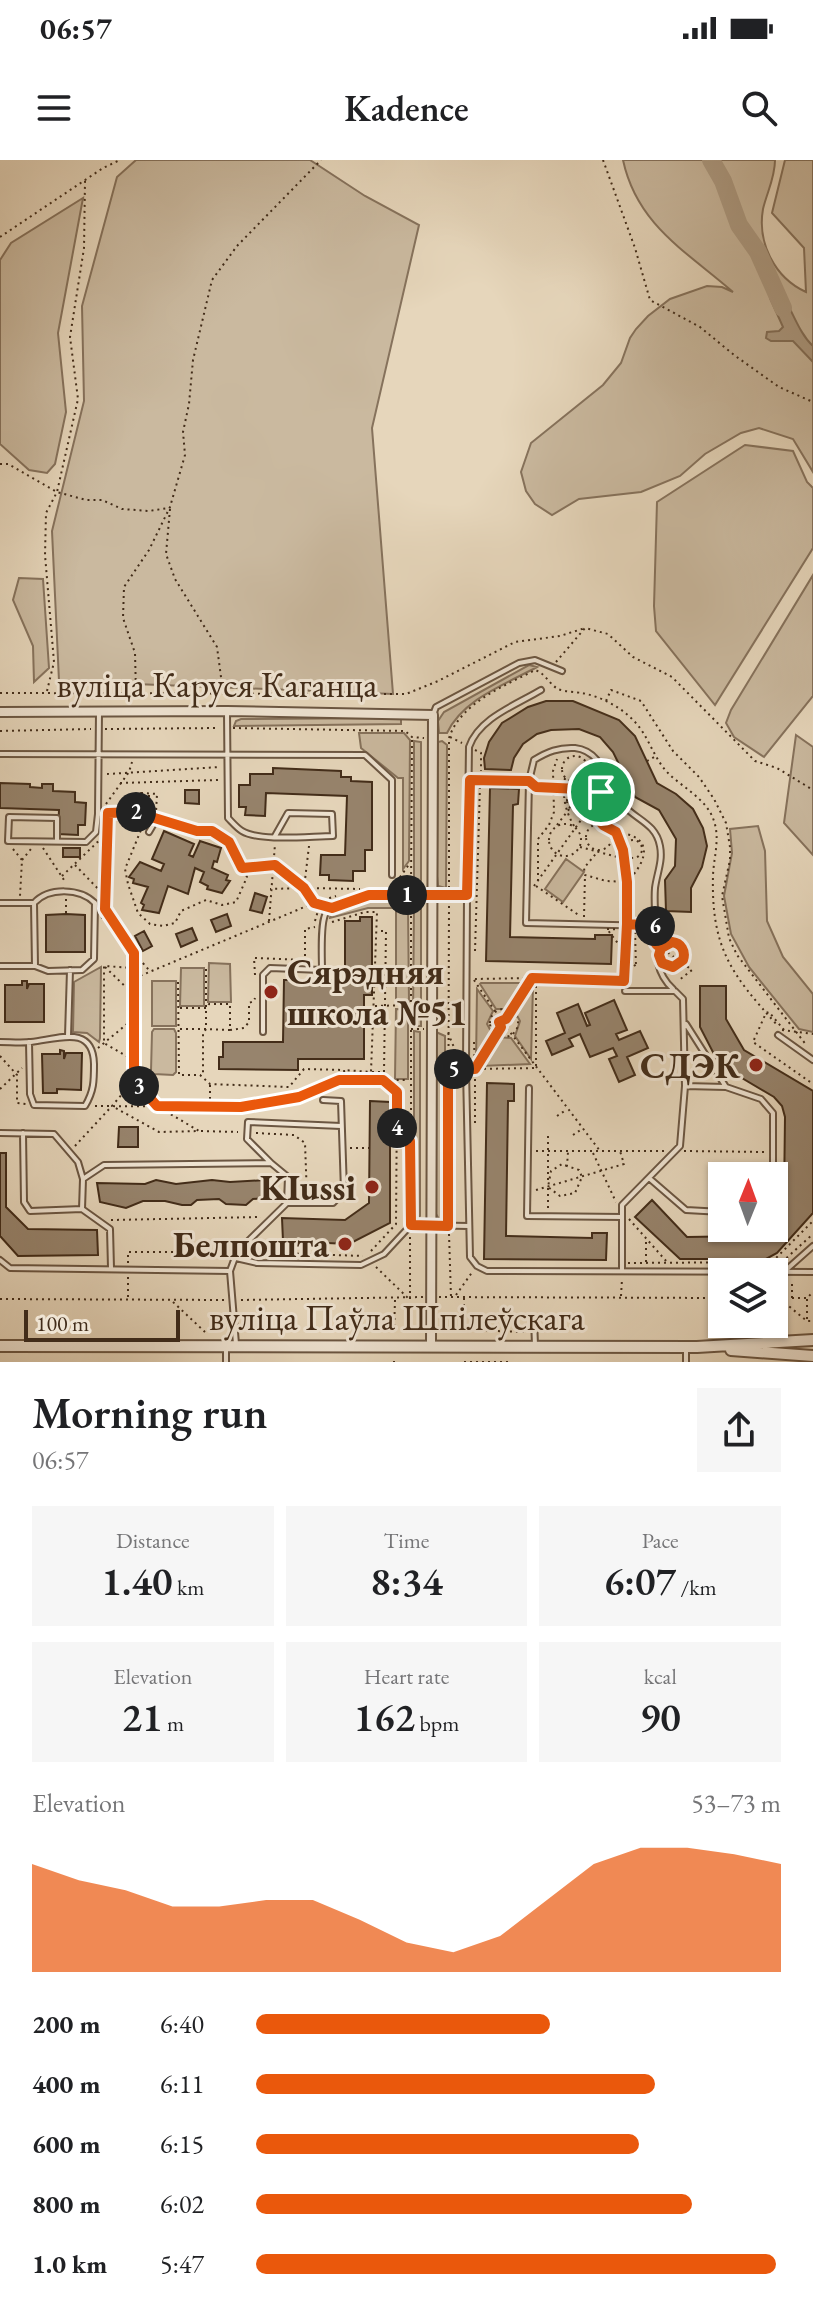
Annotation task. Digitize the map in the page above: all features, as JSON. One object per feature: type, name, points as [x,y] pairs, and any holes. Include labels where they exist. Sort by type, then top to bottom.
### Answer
[{"type":"street","name":"вуліца Каруся Каганца","points":[[0,712],[227,711],[433,715]]},
{"type":"street","points":[[431,1345],[433,715]]},
{"type":"street","name":"вуліца Паўла Шпілеўскага","points":[[0,1346],[691,1347],[813,1340]]},
{"type":"street","name":"вуліца Паўла Шпілеўскага","points":[[691,1347],[813,1356]]},
{"type":"lane","points":[[433,715],[436,707],[519,663],[535,660],[562,671]]},
{"type":"lane","points":[[541,690],[479,728],[469,747],[466,1070],[470,1257],[477,1266],[487,1271],[708,1271]]},
{"type":"lane","points":[[227,711],[228,818],[244,833],[275,836],[333,836],[332,814],[288,813],[275,836]]},
{"type":"lane","points":[[57,841],[57,818],[9,817],[8,841],[86,842],[96,832],[99,712]]},
{"type":"lane","points":[[622,1270],[622,1205],[682,1141],[685,1086],[683,999],[665,982],[656,960],[656,926],[655,887],[661,868],[660,845],[654,830],[631,813],[618,798],[598,759],[586,749],[552,751],[534,760],[529,781],[526,923],[656,926]]},
{"type":"lane","points":[[0,754],[365,755],[392,780],[392,875]]},
{"type":"lane","points":[[470,780],[529,781]]},
{"type":"lane","points":[[98,811],[140,814],[156,820],[149,832]]},
{"type":"lane","points":[[0,966],[35,966],[48,971],[82,970],[94,959],[96,920],[95,903],[83,893],[41,894],[34,903],[35,966]]},
{"type":"lane","points":[[263,1032],[263,975],[270,968],[322,970],[326,912],[369,895],[467,895]]},
{"type":"lane","points":[[0,903],[34,903]]},
{"type":"lane","points":[[68,1036],[70,970]]},
{"type":"lane","points":[[625,991],[675,991]]},
{"type":"lane","points":[[685,1022],[726,1087]]},
{"type":"lane","points":[[778,1035],[813,1060]]},
{"type":"lane","points":[[0,1042],[79,1037],[94,1051],[94,1092],[85,1106],[34,1105],[30,1094],[29,1042]]},
{"type":"lane","points":[[685,1086],[726,1087],[761,1099],[773,1113],[774,1162]]},
{"type":"lane","points":[[529,1088],[527,1216],[622,1217]]},
{"type":"lane","points":[[226,1362],[231,1344],[230,1271],[236,1255],[287,1203],[333,1203],[344,1191],[345,1147],[341,1101],[323,1100]]},
{"type":"lane","points":[[287,1203],[288,1177],[247,1139],[248,1122],[341,1126]]},
{"type":"lane","points":[[0,1133],[54,1134],[78,1162],[83,1179],[82,1209]]},
{"type":"lane","points":[[23,1133],[24,1202],[30,1211],[82,1209],[99,1220],[110,1229],[111,1268]]},
{"type":"lane","points":[[775,1152],[784,1152]]},
{"type":"lane","points":[[83,1179],[104,1165],[271,1163]]},
{"type":"lane","points":[[649,1178],[686,1210],[708,1211]]},
{"type":"lane","points":[[236,1255],[257,1263],[361,1265],[384,1254],[411,1225],[469,1226]]},
{"type":"lane","points":[[788,1268],[813,1246]]},
{"type":"lane","points":[[0,1260],[10,1268],[230,1271]]},
{"type":"lane","points":[[788,1272],[813,1272]]},
{"type":"lane","points":[[534,1319],[535,1345]]},
{"type":"lane","points":[[686,1362],[691,1347]]},
{"type":"path","points":[[0,237],[120,160]]},
{"type":"path","points":[[136,693],[135,653],[123,618],[124,587],[149,550],[170,507],[185,455],[183,432],[193,360],[212,280],[237,246],[321,160]]},
{"type":"path","points":[[603,160],[650,300],[700,327],[779,387],[813,402]]},
{"type":"path","points":[[46,693],[54,662],[45,555],[46,513],[57,492],[78,399],[70,337],[84,248],[85,180]]},
{"type":"path","points":[[0,464],[8,464],[57,492],[86,500],[102,500],[122,509],[149,511],[170,507]]},
{"type":"path","points":[[170,507],[166,554],[175,579],[217,647],[223,694]]},
{"type":"path","points":[[0,693],[406,694],[515,642],[560,636],[589,627],[608,634],[633,657],[672,677],[755,761],[777,768],[813,790]]},
{"type":"path","points":[[551,667],[585,628]]},
{"type":"path","points":[[453,1297],[448,1226],[449,736],[456,722],[478,701],[535,670],[559,689],[593,695],[621,708],[637,724],[665,770],[697,796],[714,818],[718,845],[713,871],[713,899],[719,942],[733,974],[784,1030],[813,1034]]},
{"type":"path","points":[[606,701],[611,690],[641,701],[673,751],[699,777],[714,799],[726,823],[730,847],[722,896],[729,938],[737,955],[812,1052]]},
{"type":"path","points":[[0,731],[227,728],[405,731],[412,737],[410,1299]]},
{"type":"path","points":[[449,736],[481,753],[475,949]]},
{"type":"path","points":[[552,751],[563,766],[563,788],[568,810],[581,837],[580,847]]},
{"type":"path","points":[[98,811],[129,772],[135,755]]},
{"type":"path","points":[[647,761],[656,756]]},
{"type":"path","points":[[563,766],[567,759],[575,757],[583,759],[587,766],[586,775],[580,781],[572,782],[565,777]]},
{"type":"path","points":[[538,881],[538,839],[553,818],[553,764],[557,758]]},
{"type":"path","points":[[98,775],[228,767]]},
{"type":"path","points":[[120,783],[228,780]]},
{"type":"path","points":[[449,979],[532,978],[621,982],[626,979],[625,859],[601,792],[536,787],[529,781]]},
{"type":"path","points":[[586,789],[589,809],[603,825],[610,830],[633,835],[645,849],[644,859],[627,882]]},
{"type":"path","points":[[601,792],[535,885],[584,919],[584,868],[598,850],[611,842],[610,830]]},
{"type":"path","points":[[140,814],[141,793],[157,794],[156,820],[197,831],[212,831],[229,842],[247,877],[236,902],[222,905],[206,900],[181,911],[175,923],[163,926],[150,924],[138,913],[125,869],[148,817],[149,794]]},
{"type":"path","points":[[586,799],[581,793],[572,793],[567,800],[568,810],[549,840],[557,853],[568,855],[580,847],[625,859]]},
{"type":"path","points":[[568,810],[581,809],[586,799]]},
{"type":"path","points":[[141,801],[156,802]]},
{"type":"path","points":[[106,804],[109,832],[105,909],[134,953],[151,971]]},
{"type":"path","points":[[557,826],[567,824],[576,828],[598,850]]},
{"type":"path","points":[[587,838],[591,827],[603,825]]},
{"type":"path","points":[[62,876],[109,832]]},
{"type":"path","points":[[269,922],[275,836]]},
{"type":"path","points":[[304,888],[310,836]]},
{"type":"path","points":[[623,850],[629,840],[641,842]]},
{"type":"path","points":[[8,841],[22,860]]},
{"type":"path","points":[[19,904],[22,860],[38,841],[69,892],[66,914]]},
{"type":"path","points":[[623,850],[629,857],[638,857],[642,852],[641,842]]},
{"type":"path","points":[[392,889],[412,861]]},
{"type":"path","points":[[74,865],[106,896]]},
{"type":"path","points":[[242,868],[275,865],[304,888],[314,903],[332,908]]},
{"type":"path","points":[[585,875],[606,881],[627,882]]},
{"type":"path","points":[[134,979],[314,903],[360,889],[270,889]]},
{"type":"path","points":[[315,923],[324,924],[365,912],[377,912],[371,1072]]},
{"type":"path","points":[[96,920],[110,916]]},
{"type":"path","points":[[627,927],[635,930],[636,967],[626,954],[607,929],[627,927]]},
{"type":"path","points":[[178,982],[179,1075],[200,1075],[210,1084],[289,1087],[304,1069],[384,1072],[386,931],[376,931]]},
{"type":"path","points":[[664,970],[659,955],[661,948],[672,942],[680,945],[684,952],[682,963]]},
{"type":"path","points":[[656,944],[692,970],[676,983]]},
{"type":"path","points":[[69,1152],[134,1080],[134,953]]},
{"type":"path","points":[[662,963],[673,967],[682,963]]},
{"type":"path","points":[[104,966],[134,968]]},
{"type":"path","points":[[104,966],[134,995]]},
{"type":"path","points":[[104,966],[104,1043]]},
{"type":"path","points":[[203,1078],[206,968]]},
{"type":"path","points":[[506,1019],[532,978]]},
{"type":"path","points":[[532,978],[536,987],[536,1068]]},
{"type":"path","points":[[474,980],[474,995]]},
{"type":"path","points":[[474,980],[501,1020],[497,1035],[475,1069]]},
{"type":"path","points":[[179,1008],[230,1004],[230,1030],[179,1029]]},
{"type":"path","points":[[374,1006],[411,1005]]},
{"type":"path","points":[[496,1012],[510,1011]]},
{"type":"path","points":[[496,1012],[490,1023],[497,1035],[504,1037],[511,1034],[517,1022],[510,1011]]},
{"type":"path","points":[[766,1013],[753,1042],[813,1084]]},
{"type":"path","points":[[94,1051],[134,1018]]},
{"type":"path","points":[[501,1020],[506,1019]]},
{"type":"path","points":[[506,1019],[509,1023],[507,1028]]},
{"type":"path","points":[[501,1027],[507,1028],[601,1152]]},
{"type":"path","points":[[447,1030],[463,1069],[536,1068]]},
{"type":"path","points":[[474,1040],[475,1069]]},
{"type":"path","points":[[104,1043],[134,1061]]},
{"type":"path","points":[[0,1056],[17,1075],[17,1103],[34,1105]]},
{"type":"path","points":[[0,1089],[17,1075],[29,1057]]},
{"type":"path","points":[[410,1064],[431,1064]]},
{"type":"path","points":[[344,1070],[344,1080]]},
{"type":"path","points":[[134,1080],[157,1106],[199,1131]]},
{"type":"path","points":[[85,1106],[241,1107],[299,1097],[344,1080],[410,1080]]},
{"type":"path","points":[[128,1300],[128,1252],[367,1256],[396,1224],[397,1092],[383,1080]]},
{"type":"path","points":[[209,1106],[210,1084]]},
{"type":"path","points":[[112,1106],[159,1132],[294,1135],[305,1143],[307,1202]]},
{"type":"path","points":[[557,1116],[568,1109]]},
{"type":"path","points":[[573,1135],[582,1129]]},
{"type":"path","points":[[547,1216],[548,1134]]},
{"type":"path","points":[[345,1147],[369,1148]]},
{"type":"path","points":[[390,1148],[398,1148]]},
{"type":"path","points":[[528,1151],[775,1152]]},
{"type":"path","points":[[567,1166],[568,1151]]},
{"type":"path","points":[[527,1193],[624,1164],[620,1151]]},
{"type":"path","points":[[593,1152],[617,1204],[622,1205],[628,1218],[668,1263]]},
{"type":"path","points":[[562,1164],[579,1170],[582,1177],[575,1193],[560,1196],[548,1187],[551,1171],[562,1164]]},
{"type":"path","points":[[99,1220],[270,1218]]},
{"type":"path","points":[[775,1258],[813,1221]]},
{"type":"path","points":[[786,1258],[813,1234]]},
{"type":"path","points":[[646,1238],[646,1263]]},
{"type":"path","points":[[369,1261],[410,1299]]},
{"type":"path","points":[[622,1263],[708,1263]]},
{"type":"path","points":[[453,1297],[477,1266]]},
{"type":"path","points":[[621,1297],[622,1270]]},
{"type":"path","points":[[788,1298],[807,1298],[813,1292]]},
{"type":"path","points":[[0,1299],[172,1301],[425,1297]]},
{"type":"path","points":[[439,1297],[708,1298]]},
{"type":"path","points":[[464,1297],[464,1330],[534,1332]]},
{"type":"path","points":[[807,1298],[807,1321]]},
{"type":"path","points":[[394,1332],[395,1299]]},
{"type":"path","points":[[172,1301],[205,1332]]},
{"type":"path","points":[[788,1305],[807,1321],[813,1321]]},
{"type":"path","points":[[464,1362],[510,1362]]},
{"type":"shaded area","points":[[136,160],[310,160],[365,196],[419,225],[372,428],[393,694],[59,681],[52,531],[84,401],[82,306],[117,177]]},
{"type":"shaded area","points":[[623,160],[775,160],[763,209],[766,247],[785,278],[806,292],[804,248],[772,213],[785,160],[813,160],[813,472],[793,439],[759,428],[741,433],[705,454],[680,476],[641,492],[579,499],[552,515],[535,504],[526,491],[521,472],[531,443],[603,385],[621,363],[630,338],[648,316],[670,299],[707,286],[733,292],[681,249],[652,220],[639,202]]},
{"type":"shaded area","points":[[83,198],[58,333],[66,412],[55,464],[47,473],[29,470],[0,444],[0,260],[11,243]]},
{"type":"shaded area","points":[[772,285],[783,296],[801,331],[813,346],[813,362],[793,341],[771,341],[766,338],[767,332],[779,331],[783,327],[770,298],[769,287]]},
{"type":"shaded area","points":[[745,445],[793,451],[807,482],[813,488],[813,548],[715,705],[656,631],[657,502]]},
{"type":"shaded area","points":[[813,575],[813,696],[764,757],[734,737],[726,723]]},
{"type":"shaded area","points":[[19,578],[43,579],[49,668],[34,682],[33,646],[13,600]]},
{"type":"shaded area","points":[[529,665],[537,667],[474,702],[454,721],[447,733],[439,733],[438,721],[444,712]]},
{"type":"shaded area","points":[[401,718],[401,724],[234,726],[241,719]]},
{"type":"shaded area","points":[[359,733],[404,733],[410,740],[409,861],[403,869],[403,778],[398,778],[361,748]]},
{"type":"shaded area","points":[[796,735],[813,747],[813,855],[784,823]]},
{"type":"shaded area","points":[[414,741],[421,742],[421,880],[418,886],[414,886]]},
{"type":"shaded area","points":[[438,742],[447,745],[446,888],[438,886],[437,876]]},
{"type":"shaded area","points":[[758,826],[765,851],[767,921],[783,957],[813,994],[813,1032],[799,1029],[749,967],[731,934],[724,896],[732,853],[730,829]]},
{"type":"shaded area","points":[[566,859],[584,872],[563,902],[545,889]]},
{"type":"shaded area","points":[[414,900],[420,903],[421,908],[421,1026],[415,1026],[413,1022]]},
{"type":"shaded area","points":[[402,901],[408,906],[409,1003],[396,1003],[396,908],[368,908],[330,918],[331,913],[364,902]]},
{"type":"shaded area","points":[[209,963],[230,964],[231,1002],[208,1002]]},
{"type":"shaded area","points":[[101,967],[99,1042],[87,1033],[73,1032],[74,982]]},
{"type":"shaded area","points":[[181,968],[204,968],[204,1006],[180,1006]]},
{"type":"shaded area","points":[[152,981],[176,981],[176,1026],[152,1026]]},
{"type":"shaded area","points":[[481,983],[526,985],[510,1009],[496,1009]]},
{"type":"shaded area","points":[[529,986],[533,986],[531,1059],[515,1036],[520,1021],[514,1010]]},
{"type":"shaded area","points":[[477,989],[493,1011],[487,1024],[493,1035],[476,1063]]},
{"type":"shaded area","points":[[396,1009],[408,1010],[408,1079],[395,1079]]},
{"type":"shaded area","points":[[154,1029],[174,1029],[176,1033],[176,1072],[173,1075],[154,1074],[151,1071]]},
{"type":"shaded area","points":[[414,1031],[420,1032],[420,1216],[414,1219]]},
{"type":"shaded area","points":[[436,1032],[445,1036],[445,1220],[439,1219],[436,1214]]},
{"type":"shaded area","points":[[497,1037],[511,1038],[530,1064],[481,1066]]},
{"type":"building","points":[[546,701],[573,701],[619,720],[635,736],[657,783],[693,809],[703,828],[707,846],[702,867],[691,888],[691,912],[666,911],[665,880],[675,866],[676,839],[659,810],[635,797],[613,752],[600,737],[579,729],[551,730],[537,734],[523,744],[511,770],[485,769],[484,758],[489,742],[502,723],[528,707]]},
{"type":"building","points":[[273,768],[341,771],[341,777],[351,777],[351,781],[372,782],[372,850],[365,850],[365,871],[353,871],[353,881],[329,880],[329,875],[320,875],[321,855],[345,855],[347,796],[266,793],[265,816],[245,815],[246,807],[239,807],[239,785],[250,785],[250,774],[273,774]]},
{"type":"building","points":[[0,783],[30,784],[30,787],[42,788],[42,784],[53,784],[53,791],[75,792],[75,802],[86,803],[85,825],[78,825],[78,835],[58,834],[59,810],[0,808]]},
{"type":"building","points":[[490,788],[519,789],[518,804],[513,805],[510,937],[595,939],[595,935],[612,935],[611,964],[486,961]]},
{"type":"building","points":[[185,790],[199,790],[199,804],[185,803]]},
{"type":"building","points":[[164,831],[194,844],[189,855],[193,857],[200,841],[221,848],[212,868],[228,875],[226,880],[230,881],[222,893],[207,889],[208,886],[200,882],[204,872],[195,868],[188,894],[168,886],[159,913],[142,910],[144,905],[141,903],[148,887],[133,883],[134,879],[129,877],[140,862],[161,871],[164,864],[152,859]]},
{"type":"building","points":[[63,848],[80,848],[80,857],[63,857]]},
{"type":"building","points":[[255,893],[267,897],[262,913],[250,910]]},
{"type":"building","points":[[227,914],[231,926],[216,932],[211,920]]},
{"type":"building","points":[[46,915],[85,915],[85,952],[46,952]]},
{"type":"building","points":[[360,917],[372,917],[372,995],[364,995],[364,1059],[298,1059],[298,1070],[219,1069],[223,1042],[283,1042],[284,980],[345,980],[345,921],[360,921]]},
{"type":"building","points":[[192,928],[197,940],[181,947],[176,934]]},
{"type":"building","points":[[144,931],[152,946],[143,951],[135,936]]},
{"type":"building","points":[[22,981],[27,981],[27,989],[29,984],[44,984],[44,1022],[5,1022],[5,985],[22,985]]},
{"type":"building","points":[[700,986],[726,986],[726,1019],[744,1050],[813,1091],[813,1213],[788,1241],[788,1162],[784,1162],[785,1117],[782,1106],[774,1097],[725,1068],[717,1060],[700,1027]]},
{"type":"building","points":[[614,1000],[627,1030],[616,1034],[619,1040],[640,1031],[648,1048],[627,1057],[635,1075],[619,1082],[609,1059],[617,1056],[613,1048],[590,1057],[580,1034],[569,1039],[573,1046],[552,1055],[546,1041],[565,1033],[557,1013],[578,1004],[587,1026],[590,1025],[585,1013]]},
{"type":"building","points":[[60,1050],[64,1051],[64,1059],[66,1053],[82,1053],[81,1090],[57,1089],[57,1093],[43,1093],[42,1054],[60,1054]]},
{"type":"building","points":[[487,1083],[514,1084],[514,1101],[508,1101],[506,1236],[592,1238],[592,1233],[607,1233],[606,1260],[484,1259]]},
{"type":"building","points":[[370,1101],[390,1102],[390,1223],[349,1244],[283,1241],[282,1218],[345,1220],[369,1203]]},
{"type":"building","points":[[119,1127],[138,1127],[138,1147],[118,1147]]},
{"type":"building","points":[[0,1153],[6,1153],[6,1207],[28,1229],[97,1230],[98,1255],[18,1256],[0,1236]]},
{"type":"building","points":[[156,1180],[176,1184],[266,1180],[264,1198],[253,1199],[246,1205],[226,1204],[219,1199],[197,1200],[191,1205],[143,1201],[126,1208],[100,1202],[97,1183],[145,1184]]},
{"type":"building","points":[[652,1200],[687,1237],[708,1237],[708,1242],[787,1242],[768,1258],[680,1259],[635,1217]]},
{"type":"waterway","points":[[711,160],[723,181],[739,225],[758,252],[783,308]]},
{"type":"place","name":"Сярэдняя школа №51","points":[[271,992]]},
{"type":"place","name":"СДЭК","points":[[756,1065]]},
{"type":"place","name":"KIussi","points":[[372,1187]]},
{"type":"place","name":"Белпошта","points":[[345,1244]]},
{"type":"route","points":[[601,792],[536,787],[529,781],[470,780],[467,895],[369,895],[332,908],[314,903],[304,888],[275,865],[242,868],[229,842],[212,831],[197,831],[135,812],[108,813],[105,909],[134,953],[134,1080],[157,1106],[241,1107],[299,1097],[339,1080],[383,1080],[397,1092],[397,1141],[410,1141],[411,1225],[448,1226],[448,1069],[475,1069],[501,1027],[499,1022],[506,1019],[532,978],[624,981],[627,924],[656,926],[656,944],[661,948],[659,955],[665,966],[677,966],[683,960],[684,952],[680,945],[672,942],[661,948],[656,944],[656,926],[627,924],[623,850],[616,832],[603,825],[589,809],[601,792]]}]
